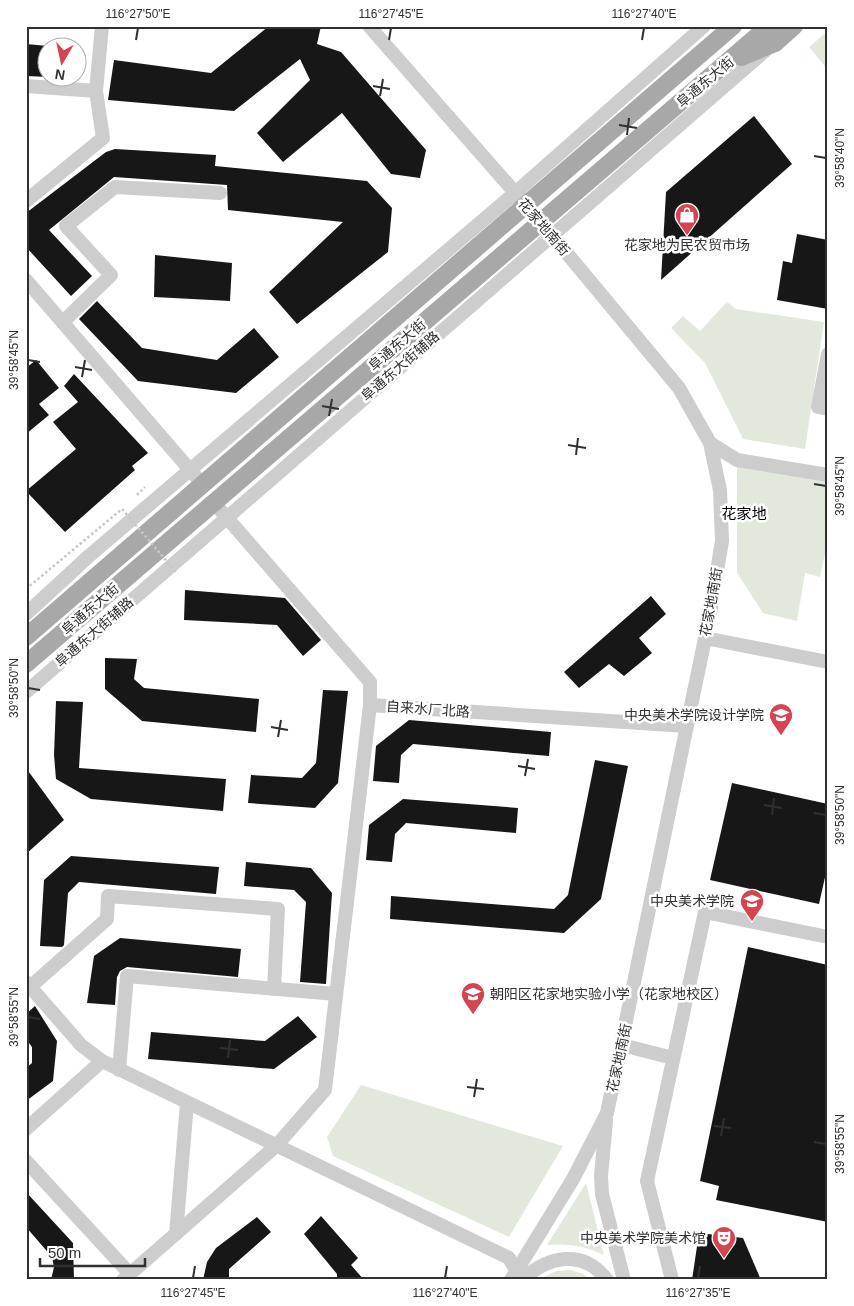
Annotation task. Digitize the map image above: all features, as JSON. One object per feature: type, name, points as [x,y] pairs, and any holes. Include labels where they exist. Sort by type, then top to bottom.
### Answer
[{"type":"main road","name":"阜通东大街","points":[[26,637],[203,486],[520,199],[733,26]]},
{"type":"main road","name":"阜通东大街","points":[[26,664],[540,221],[728,62],[772,34],[794,26]]},
{"type":"street","points":[[26,201],[103,138],[96,91],[102,26]]},
{"type":"street","name":"花家地南街","points":[[369,26],[540,221],[679,388],[710,443],[720,490],[722,542],[705,638],[607,1113],[573,1179],[534,1242],[520,1276]]},
{"type":"street","points":[[26,614],[89,556],[520,199],[704,26]]},
{"type":"street","name":"阜通东大街辅路","points":[[26,692],[551,235],[772,34]]},
{"type":"street","points":[[26,86],[96,91]]},
{"type":"street","points":[[64,321],[111,275],[66,226],[115,186],[220,193]]},
{"type":"street","points":[[26,280],[64,321],[203,486]]},
{"type":"street","points":[[828,354],[818,407],[828,409]]},
{"type":"street","points":[[710,443],[737,460],[828,475]]},
{"type":"street","name":"自来水厂北路","points":[[214,502],[370,682],[370,705],[686,726]]},
{"type":"street","points":[[705,638],[828,662]]},
{"type":"street","points":[[26,1160],[127,1277],[276,1146],[325,1090],[370,705]]},
{"type":"street","points":[[274,988],[278,909],[108,896],[107,918],[28,985],[80,1044],[102,1061],[509,1258],[520,1276],[537,1266],[553,1260],[571,1259],[588,1264],[602,1273],[607,1280]]},
{"type":"street","points":[[672,1280],[646,1181],[705,912],[828,937]]},
{"type":"street","points":[[119,1070],[127,976],[336,994]]},
{"type":"street","points":[[622,1045],[672,1058]]},
{"type":"street","points":[[26,1129],[102,1061]]},
{"type":"street","points":[[176,1234],[187,1103]]},
{"type":"street","points":[[607,1113],[601,1176],[602,1194],[624,1280]]},
{"type":"street","points":[[618,1280],[620,1264]]},
{"type":"path","points":[[26,590],[122,509],[177,572]]},
{"type":"shaded area","points":[[828,31],[828,70],[809,47]]},
{"type":"shaded area","points":[[727,302],[736,309],[824,322],[805,449],[743,439],[705,363],[671,328],[683,316],[700,331]]},
{"type":"shaded area","points":[[737,460],[828,475],[828,540],[820,577],[805,573],[797,621],[763,613],[737,573]]},
{"type":"shaded area","points":[[361,1085],[563,1146],[509,1237],[333,1156],[327,1137]]},
{"type":"shaded area","points":[[586,1183],[604,1255],[577,1246],[563,1244],[547,1245]]},
{"type":"shaded area","points":[[570,1270],[583,1274],[592,1280],[538,1280],[556,1271]]},
{"type":"building","points":[[269,26],[321,26],[317,44],[341,52],[426,150],[420,178],[391,174],[342,113],[283,162],[257,133],[310,80],[300,59],[234,111],[108,100],[114,60],[211,73]]},
{"type":"building","points":[[26,44],[38,45],[38,77],[26,76]]},
{"type":"building","name":"花家地为民农贸市场","points":[[754,116],[792,164],[661,280],[666,192]]},
{"type":"building","points":[[115,149],[216,155],[215,166],[367,181],[392,208],[388,252],[297,324],[269,292],[343,222],[228,210],[227,185],[114,177],[49,230],[92,276],[71,296],[26,247],[26,213],[106,152]]},
{"type":"building","points":[[797,234],[828,240],[828,309],[777,300],[783,261],[792,263]]},
{"type":"building","points":[[155,255],[232,263],[230,301],[154,297]]},
{"type":"building","points":[[97,301],[142,348],[217,360],[254,328],[279,357],[236,393],[138,381],[79,319]]},
{"type":"building","points":[[36,360],[59,388],[39,404],[49,415],[26,434],[26,368]]},
{"type":"building","points":[[74,374],[148,453],[132,466],[135,470],[65,532],[26,491],[76,449],[53,422],[78,402],[64,386]]},
{"type":"building","points":[[185,590],[285,598],[321,640],[303,656],[277,625],[184,620]]},
{"type":"building","points":[[651,596],[666,614],[639,638],[652,653],[624,676],[609,664],[579,688],[564,672]]},
{"type":"building","points":[[105,658],[137,659],[134,679],[144,688],[259,699],[256,732],[142,721],[105,689]]},
{"type":"building","points":[[323,690],[348,691],[338,783],[315,808],[248,803],[251,775],[302,778],[316,763]]},
{"type":"building","points":[[56,701],[83,702],[79,768],[226,779],[223,811],[91,799],[56,779],[54,755]]},
{"type":"building","points":[[409,720],[551,732],[549,756],[413,744],[401,755],[399,783],[373,781],[376,746]]},
{"type":"building","points":[[595,760],[628,766],[601,899],[564,933],[390,919],[391,896],[554,909],[568,895]]},
{"type":"building","points":[[26,768],[64,820],[26,854]]},
{"type":"building","points":[[732,783],[828,804],[828,864],[819,904],[710,880]]},
{"type":"building","points":[[403,799],[518,808],[516,833],[406,823],[395,834],[392,862],[366,860],[369,825]]},
{"type":"building","points":[[71,856],[219,867],[216,894],[79,882],[68,893],[64,945],[62,947],[40,946],[44,880]]},
{"type":"building","points":[[246,862],[311,868],[332,893],[326,984],[300,982],[306,902],[294,890],[244,886]]},
{"type":"building","points":[[120,938],[241,949],[238,977],[127,967],[120,971],[117,977],[115,1005],[87,1003],[94,956]]},
{"type":"building","name":"中央美术学院","points":[[748,947],[828,965],[828,1222],[716,1200],[719,1186],[700,1181]]},
{"type":"building","points":[[35,1006],[57,1041],[53,1081],[26,1101],[26,1068],[32,1063],[32,1047],[26,1039],[26,1014]]},
{"type":"building","points":[[298,1016],[317,1037],[274,1069],[148,1059],[151,1032],[265,1041]]},
{"type":"building","points":[[26,1192],[73,1243],[74,1280],[51,1280],[54,1267],[52,1257],[26,1227]]},
{"type":"building","points":[[321,1216],[358,1258],[351,1265],[364,1280],[337,1280],[337,1274],[304,1234]]},
{"type":"building","points":[[257,1217],[271,1232],[229,1269],[229,1280],[203,1280],[207,1262],[216,1248]]},
{"type":"building","name":"中央美术学院美术馆","points":[[699,1233],[743,1238],[761,1280],[692,1280]]},
{"type":"place","name":"花家地为民农贸市场","points":[[687,236]]},
{"type":"place","name":"中央美术学院设计学院","points":[[781,736]]},
{"type":"place","name":"中央美术学院","points":[[752,922]]},
{"type":"place","name":"朝阳区花家地实验小学（花家地校区）","points":[[473,1015]]},
{"type":"place","name":"中央美术学院美术馆","points":[[724,1259]]},
{"type":"district","name":"花家地","points":[[744,513]]}]
